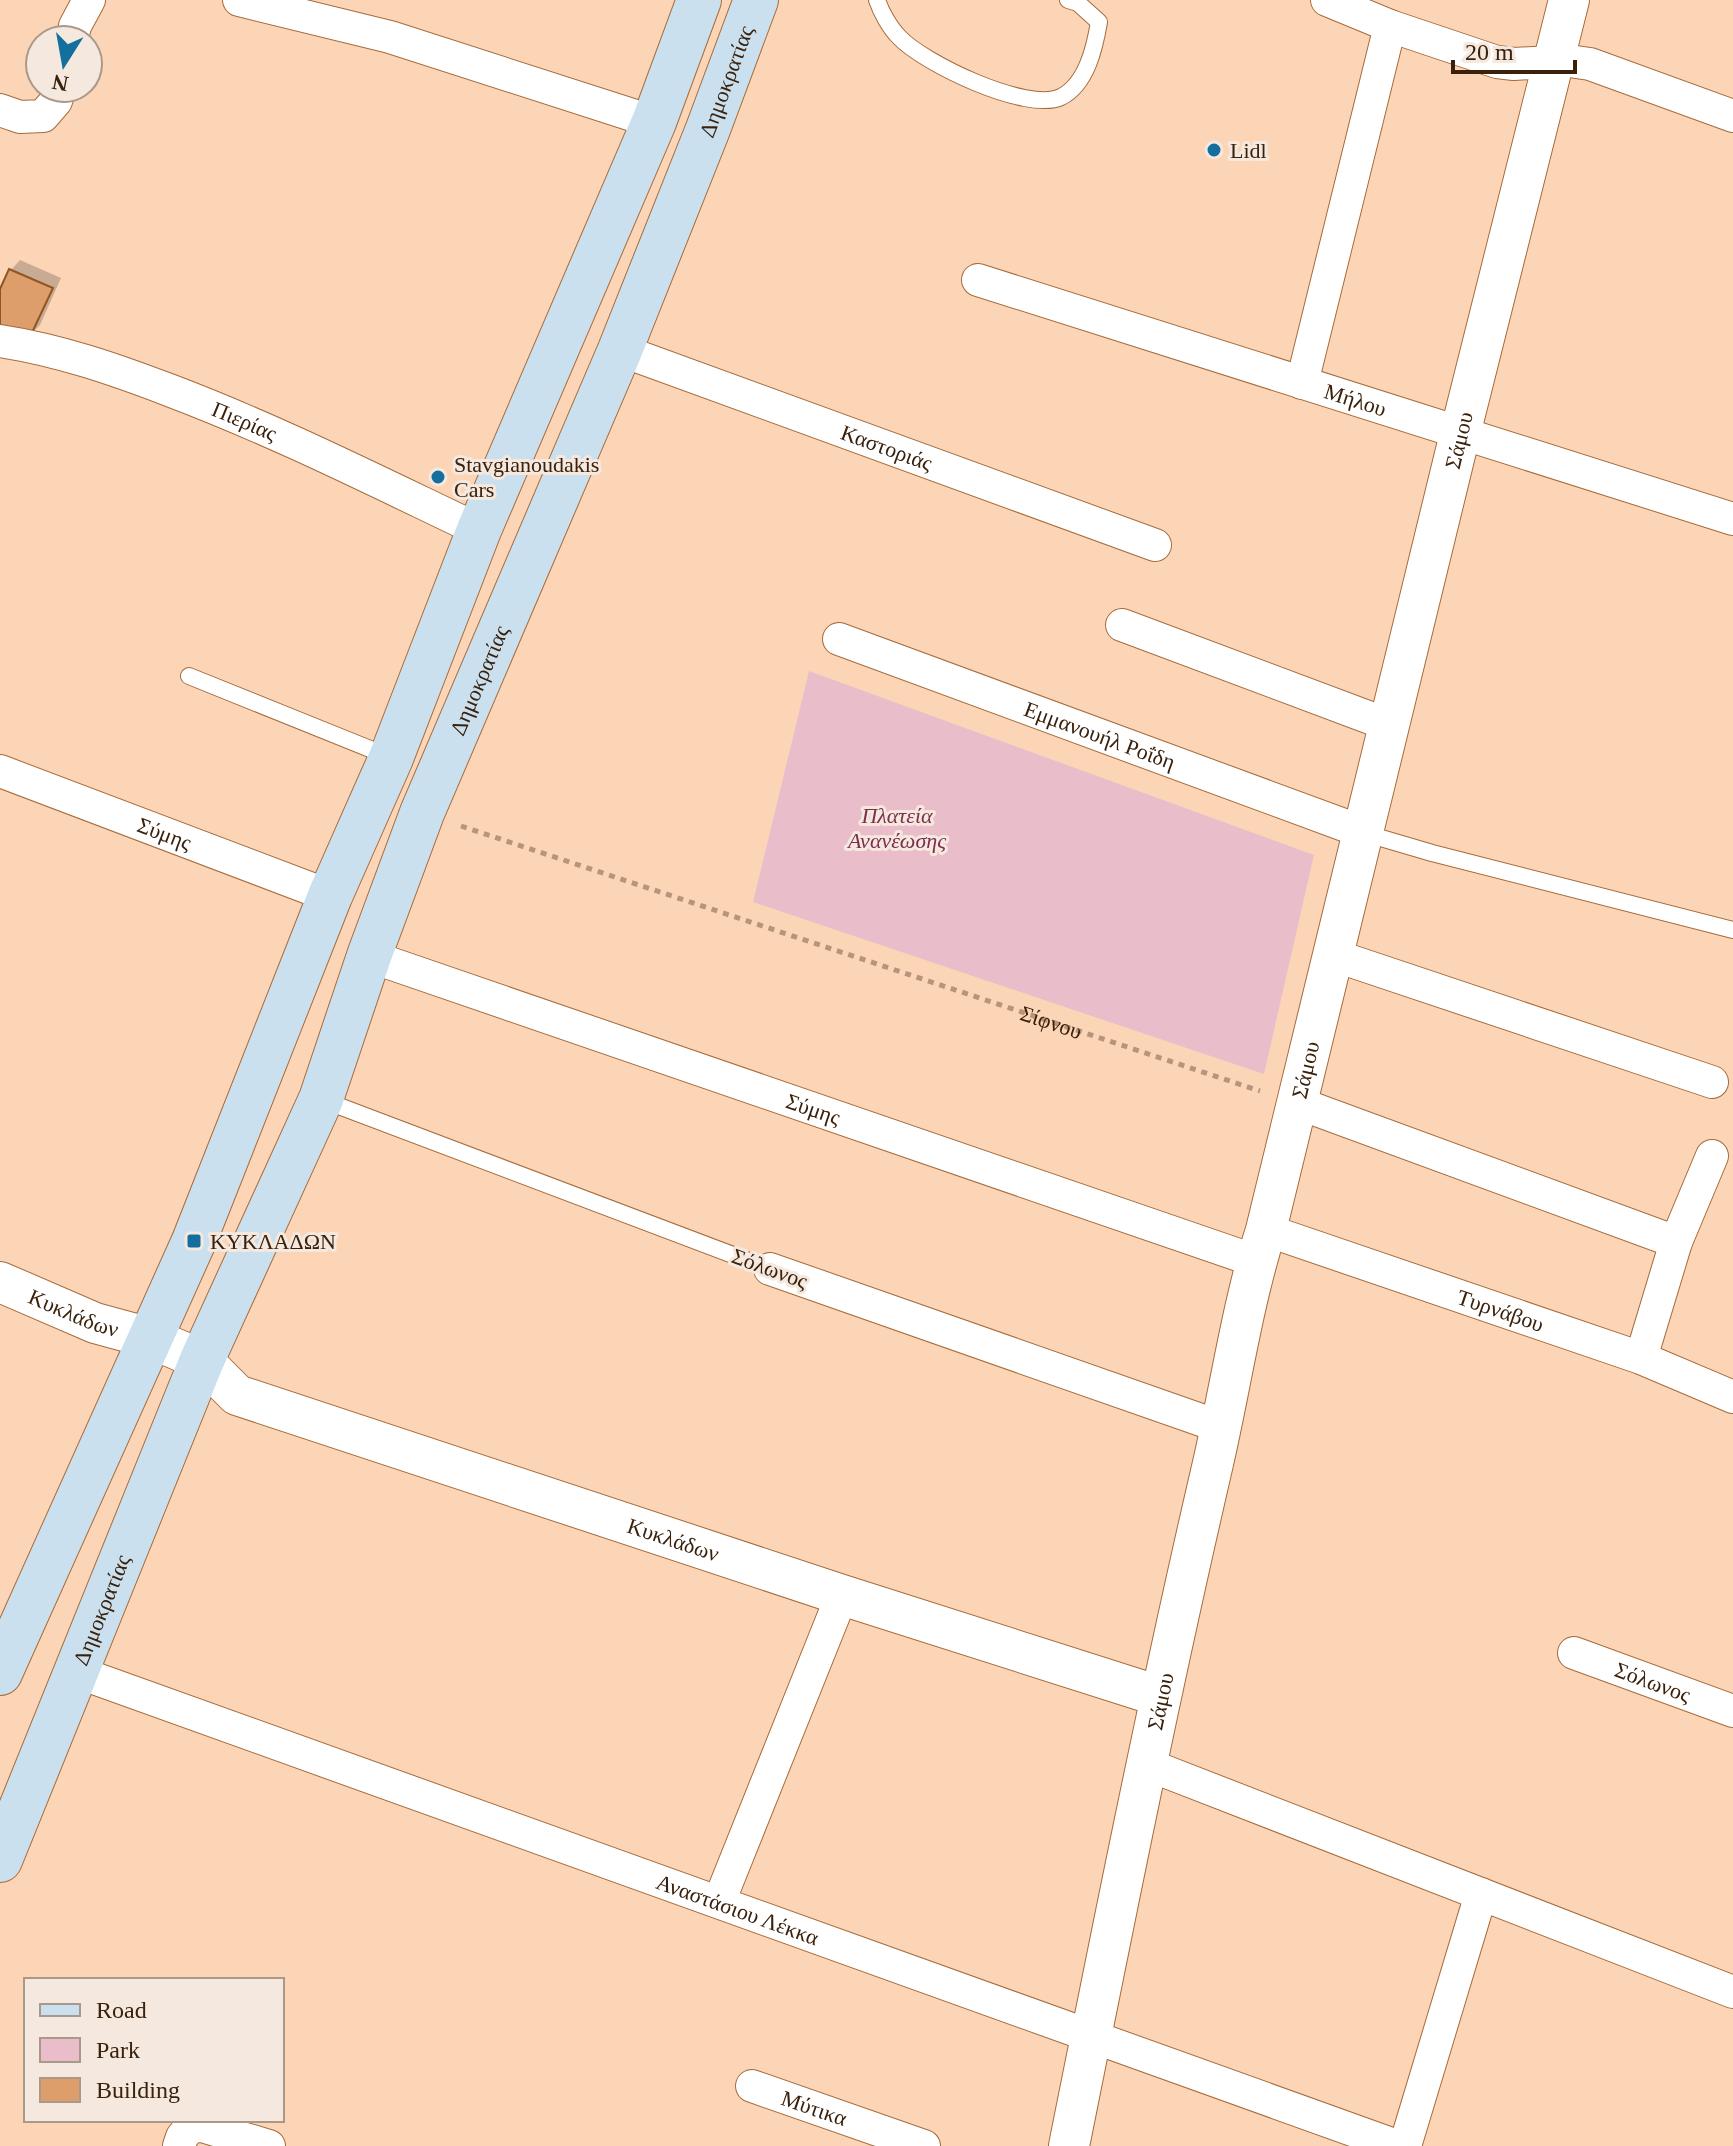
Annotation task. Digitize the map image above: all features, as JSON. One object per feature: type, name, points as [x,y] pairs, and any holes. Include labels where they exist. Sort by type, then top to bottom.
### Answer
[{"type":"main road","points":[[0,1673],[194,1241],[330,896],[391,758],[479,530],[654,122],[699,0]]},
{"type":"main road","name":"Δημοκρατίας","points":[[0,1860],[202,1360],[321,1099],[422,813],[620,350],[756,0]]},
{"type":"street","points":[[76,24],[89,0]]},
{"type":"street","points":[[239,0],[390,37],[654,122]]},
{"type":"street","points":[[1327,0],[1390,26],[1497,62],[1580,62],[1616,72],[1733,116]]},
{"type":"street","name":"Σάμου","points":[[1069,2146],[1159,1696],[1261,1246],[1569,0]]},
{"type":"street","points":[[1302,383],[1390,26]]},
{"type":"street","points":[[10,113],[43,116],[53,104]]},
{"type":"street","name":"Μήλου","points":[[978,280],[1733,519]]},
{"type":"street","name":"Πιερίας","points":[[0,341],[104,366],[247,420],[479,530]]},
{"type":"street","name":"Καστοριάς","points":[[620,350],[1155,545]]},
{"type":"street","points":[[1122,625],[1389,725]]},
{"type":"street","name":"Εμμανουήλ Ροΐδη","points":[[839,639],[1363,832]]},
{"type":"street","name":"Σύμης","points":[[0,771],[330,896]]},
{"type":"street","points":[[1333,955],[1712,1082]]},
{"type":"street","name":"Σύμης","points":[[369,956],[1261,1246]]},
{"type":"street","points":[[1295,1102],[1676,1242]]},
{"type":"street","points":[[1641,1358],[1676,1242],[1712,1156]]},
{"type":"street","name":"Τυρνάβου","points":[[1261,1246],[1641,1358],[1733,1397]]},
{"type":"street","name":"Σόλωνος","points":[[770,1269],[1221,1427]]},
{"type":"street","name":"Κυκλάδων","points":[[0,1282],[95,1323],[150,1338]]},
{"type":"street","points":[[150,1338],[202,1360]]},
{"type":"street","name":"Κυκλάδων","points":[[202,1360],[237,1395],[1159,1696]]},
{"type":"street","points":[[719,1902],[842,1595]]},
{"type":"street","name":"Σόλωνος","points":[[1574,1653],[1733,1711]]},
{"type":"street","name":"Αναστάσιου Λέκκα","points":[[77,1672],[1397,2146]]},
{"type":"street","points":[[1146,1764],[1733,1992]]},
{"type":"street","points":[[1405,2146],[1481,1894]]},
{"type":"street","name":"Μύτικα","points":[[752,2086],[924,2146]]},
{"type":"street","points":[[179,2146],[190,2127],[202,2126],[269,2146]]},
{"type":"lane","points":[[877,0],[899,37],[942,66],[991,89],[1035,101],[1062,96],[1079,79],[1094,53],[1099,22],[1078,3],[1068,0]]},
{"type":"lane","points":[[189,676],[391,758]]},
{"type":"lane","points":[[1363,832],[1432,853],[1733,930]]},
{"type":"lane","name":"Σόλωνος","points":[[321,1099],[770,1269]]},
{"type":"path","name":"Σίφνου","points":[[422,813],[1295,1102]]},
{"type":"green space","name":"Πλατεία Ανανέωσης","points":[[809,671],[1314,855],[1264,1074],[753,902]]},
{"type":"building","points":[[9,269],[53,288],[30,337],[0,326],[0,289]]},
{"type":"place","name":"Lidl","points":[[1214,150]]},
{"type":"place","name":"Stavgianoudakis Cars","points":[[438,477]]},
{"type":"place","name":"ΚΥΚΛΑΔΩΝ","points":[[194,1241]]}]
